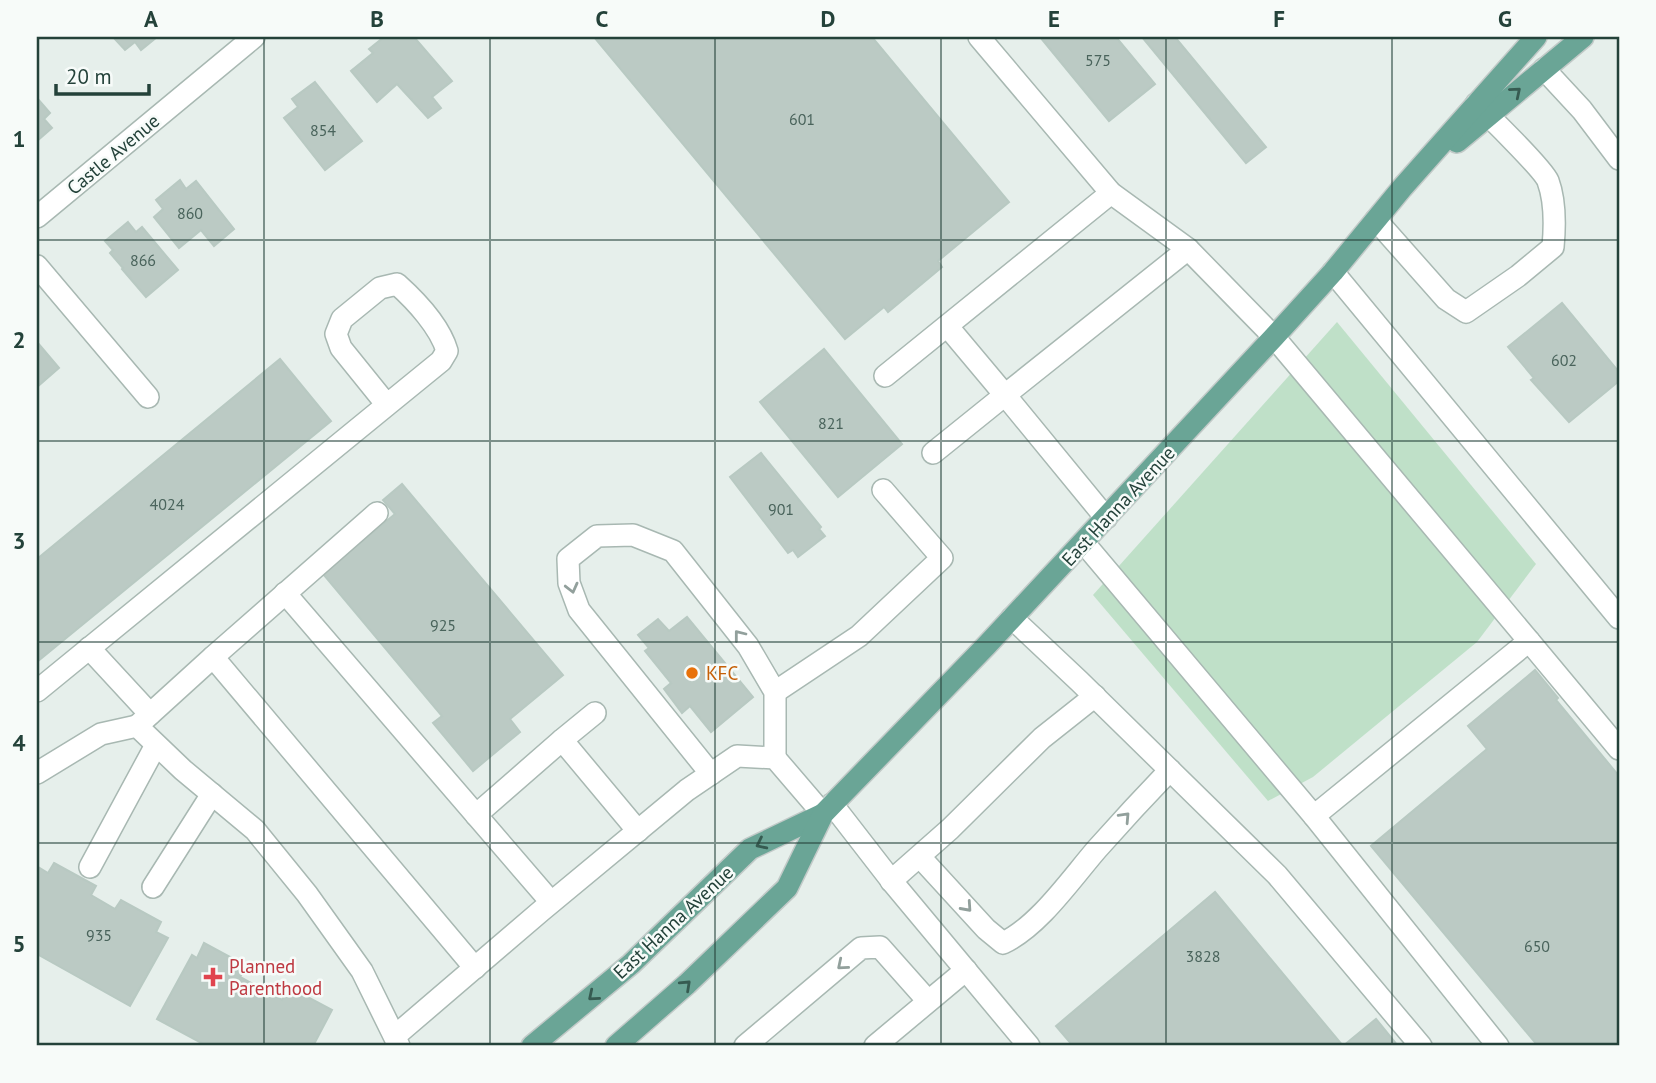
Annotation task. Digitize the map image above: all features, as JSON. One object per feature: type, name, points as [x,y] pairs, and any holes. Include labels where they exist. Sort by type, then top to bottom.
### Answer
[{"type":"main road","name":"East Hanna Avenue","points":[[617,1046],[687,984],[787,888],[827,809],[1084,543],[1334,272],[1402,188],[1482,110],[1536,37]]},
{"type":"main road","name":"East Hanna Avenue","points":[[1482,110],[1544,69],[1583,37]]},
{"type":"main road","name":"East Hanna Avenue","points":[[532,1046],[631,964],[750,849],[827,809]]},
{"type":"street","name":"Castle Avenue","points":[[37,217],[254,37]]},
{"type":"street","points":[[979,37],[1111,193],[1188,249],[1274,337],[1619,750]]},
{"type":"street","points":[[1544,69],[1583,110],[1619,159]]},
{"type":"street","points":[[1376,220],[1446,299],[1466,312],[1518,276],[1553,247],[1555,224],[1548,179],[1482,110]]},
{"type":"street","points":[[885,376],[1111,193]]},
{"type":"street","points":[[933,453],[1188,249]]},
{"type":"street","points":[[37,266],[148,397]]},
{"type":"street","points":[[1334,272],[1619,618]]},
{"type":"street","points":[[37,691],[441,361],[447,351],[444,339],[397,284],[380,288],[342,319],[336,334],[341,348],[387,405]]},
{"type":"street","points":[[948,327],[1106,518]]},
{"type":"street","points":[[775,692],[859,636],[942,558],[883,490]]},
{"type":"street","points":[[37,773],[101,734],[143,720],[377,513]]},
{"type":"street","points":[[711,774],[579,610],[569,583],[568,559],[597,537],[633,535],[673,551],[748,646],[775,692],[775,758]]},
{"type":"street","points":[[1084,543],[1314,816],[1498,1046]]},
{"type":"street","points":[[285,593],[551,902]]},
{"type":"street","points":[[1012,618],[1277,875],[1421,1046]]},
{"type":"street","points":[[1314,816],[1529,641]]},
{"type":"street","points":[[89,649],[143,720],[156,745],[255,830],[307,894],[362,971],[397,1041],[551,902],[638,831],[737,756],[775,758],[827,809],[966,970],[1018,1042]]},
{"type":"street","points":[[213,657],[475,968]]},
{"type":"street","points":[[891,881],[919,858],[1042,738],[1095,696]]},
{"type":"street","points":[[476,815],[595,713]]},
{"type":"street","points":[[562,740],[638,831]]},
{"type":"street","points":[[90,867],[156,745]]},
{"type":"street","points":[[919,858],[986,929],[1003,943],[1017,937],[1051,902],[1170,770]]},
{"type":"street","points":[[153,887],[212,794]]},
{"type":"street","points":[[745,1046],[861,948],[880,947],[928,1001]]},
{"type":"street","points":[[875,1046],[966,970]]},
{"type":"green space","points":[[1337,322],[1536,564],[1477,642],[1313,777],[1268,801],[1093,595]]},
{"type":"building","points":[[113,37],[157,37],[141,50],[135,42],[125,50]]},
{"type":"building","points":[[384,37],[414,37],[452,81],[432,97],[441,108],[428,118],[397,84],[377,102],[351,71],[373,53],[369,49]]},
{"type":"building","points":[[594,37],[872,37],[1009,202],[938,261],[942,267],[888,312],[884,307],[845,339]]},
{"type":"building","points":[[1040,37],[1116,37],[1155,84],[1109,121]]},
{"type":"building","points":[[1142,37],[1175,37],[1266,147],[1246,163]]},
{"type":"building","points":[[315,82],[362,141],[325,170],[284,118],[298,107],[292,99]]},
{"type":"building","points":[[37,98],[50,113],[44,119],[52,128],[37,141]]},
{"type":"building","points":[[180,180],[186,189],[196,181],[234,229],[214,246],[201,230],[179,248],[154,217],[163,209],[156,200]]},
{"type":"building","points":[[128,222],[136,232],[142,227],[178,270],[146,297],[110,253],[113,250],[105,241]]},
{"type":"building","points":[[1562,303],[1619,372],[1619,381],[1569,422],[1531,380],[1534,378],[1508,347]]},
{"type":"building","points":[[37,342],[59,368],[37,387]]},
{"type":"building","points":[[824,349],[902,444],[838,497],[760,402]]},
{"type":"building","points":[[280,359],[331,421],[37,662],[37,559]]},
{"type":"building","points":[[761,453],[821,527],[819,529],[825,536],[798,557],[793,550],[788,553],[730,477]]},
{"type":"building","points":[[402,484],[563,675],[510,719],[520,732],[473,771],[433,723],[442,716],[323,574],[395,514],[383,500]]},
{"type":"building","points":[[687,617],[753,697],[711,732],[690,706],[682,713],[664,689],[671,683],[645,651],[649,648],[638,635],[658,619],[669,631]]},
{"type":"building","points":[[1535,670],[1558,698],[1556,700],[1619,776],[1619,1046],[1538,1046],[1371,846],[1487,749],[1468,726]]},
{"type":"building","points":[[54,863],[96,886],[91,895],[115,909],[121,900],[161,922],[156,932],[168,938],[130,1006],[37,954],[37,870],[38,867],[48,873]]},
{"type":"building","points":[[1215,892],[1343,1046],[1073,1046],[1056,1026]]},
{"type":"building","points":[[204,943],[247,966],[240,977],[282,1000],[289,987],[332,1010],[313,1046],[207,1046],[157,1019],[192,955],[197,958]]},
{"type":"building","points":[[1376,1019],[1398,1046],[1343,1046]]},
{"type":"place","name":"KFC","points":[[692,673]]},
{"type":"place","name":"Planned Parenthood","points":[[213,977]]}]
